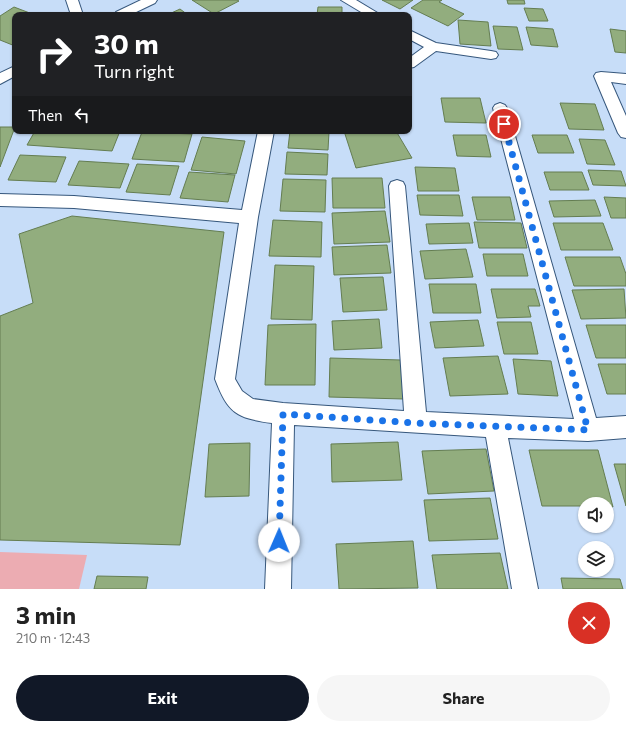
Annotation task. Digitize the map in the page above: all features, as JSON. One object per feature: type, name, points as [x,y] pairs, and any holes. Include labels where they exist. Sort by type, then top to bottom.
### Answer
[{"type":"street","points":[[72,0],[76,12]]},
{"type":"street","points":[[126,12],[151,0]]},
{"type":"street","points":[[347,0],[369,12]]},
{"type":"street","points":[[412,36],[433,47],[491,55]]},
{"type":"street","points":[[412,62],[433,47]]},
{"type":"street","points":[[0,79],[12,72]]},
{"type":"street","points":[[626,79],[601,76],[626,133]]},
{"type":"street","points":[[500,108],[588,430]]},
{"type":"street","points":[[265,134],[249,217],[225,379],[231,396],[244,407],[283,414],[416,423],[588,430],[626,427]]},
{"type":"street","points":[[397,186],[416,423]]},
{"type":"street","points":[[0,200],[74,202],[249,217]]},
{"type":"street","points":[[278,589],[283,414]]},
{"type":"street","points":[[494,427],[525,589]]},
{"type":"shaded area","points":[[0,552],[87,555],[79,589],[0,589]]},
{"type":"building","points":[[192,0],[239,1],[218,12],[211,12]]},
{"type":"building","points":[[382,0],[413,0],[400,9]]},
{"type":"building","points":[[423,0],[442,0],[439,2],[464,14],[448,26],[411,8]]},
{"type":"building","points":[[507,0],[524,0],[525,4],[508,4]]},
{"type":"building","points":[[14,7],[27,12],[12,12],[12,45],[0,40],[0,16]]},
{"type":"building","points":[[318,7],[342,7],[342,12],[317,12]]},
{"type":"building","points":[[524,8],[543,9],[548,21],[529,21]]},
{"type":"building","points":[[180,9],[184,12],[174,12]]},
{"type":"building","points":[[458,20],[488,22],[491,46],[460,44]]},
{"type":"building","points":[[493,26],[517,27],[523,50],[498,49]]},
{"type":"building","points":[[526,27],[553,29],[558,47],[531,45]]},
{"type":"building","points":[[610,29],[626,31],[626,53],[615,52]]},
{"type":"building","points":[[441,98],[480,98],[486,123],[445,122]]},
{"type":"building","points":[[560,103],[595,104],[604,130],[569,129]]},
{"type":"building","points":[[0,127],[12,127],[12,134],[0,167]]},
{"type":"building","points":[[33,134],[119,134],[112,151],[27,145]]},
{"type":"building","points":[[141,134],[192,134],[184,162],[132,159]]},
{"type":"building","points":[[290,134],[329,134],[328,150],[288,148]]},
{"type":"building","points":[[345,134],[398,134],[412,158],[356,168]]},
{"type":"building","points":[[453,135],[486,135],[491,157],[457,156]]},
{"type":"building","points":[[532,135],[567,135],[574,153],[538,153]]},
{"type":"building","points":[[202,137],[245,141],[236,174],[191,170]]},
{"type":"building","points":[[579,139],[605,140],[615,165],[587,164]]},
{"type":"building","points":[[287,152],[328,154],[327,175],[285,174]]},
{"type":"building","points":[[20,155],[66,157],[56,182],[8,180]]},
{"type":"building","points":[[79,161],[129,164],[120,188],[68,185]]},
{"type":"building","points":[[137,164],[179,166],[170,195],[126,192]]},
{"type":"building","points":[[415,167],[455,168],[459,191],[418,191]]},
{"type":"building","points":[[588,170],[621,171],[626,186],[593,185]]},
{"type":"building","points":[[189,172],[235,175],[228,202],[180,198]]},
{"type":"building","points":[[544,172],[582,172],[589,190],[550,190]]},
{"type":"building","points":[[332,178],[382,178],[385,208],[333,208]]},
{"type":"building","points":[[283,179],[326,180],[325,212],[280,211]]},
{"type":"building","points":[[417,195],[459,195],[463,216],[420,215]]},
{"type":"building","points":[[472,197],[510,197],[515,220],[477,220]]},
{"type":"building","points":[[604,197],[626,198],[626,218],[611,218]]},
{"type":"building","points":[[595,200],[601,216],[554,217],[549,201]]},
{"type":"building","points":[[385,211],[390,242],[334,244],[332,213]]},
{"type":"building","points":[[72,216],[224,232],[180,545],[0,540],[0,316],[33,303],[19,234]]},
{"type":"building","points":[[273,220],[322,222],[321,257],[269,256]]},
{"type":"building","points":[[474,222],[521,223],[527,248],[479,248]]},
{"type":"building","points":[[469,223],[473,243],[429,244],[426,224]]},
{"type":"building","points":[[553,223],[603,223],[613,250],[561,250]]},
{"type":"building","points":[[387,245],[391,273],[334,275],[332,247]]},
{"type":"building","points":[[466,249],[473,277],[425,279],[420,251]]},
{"type":"building","points":[[483,254],[523,254],[528,276],[487,276]]},
{"type":"building","points":[[565,257],[620,257],[626,274],[626,286],[574,286]]},
{"type":"building","points":[[275,265],[314,266],[312,320],[271,319]]},
{"type":"building","points":[[383,277],[387,310],[343,312],[340,278]]},
{"type":"building","points":[[429,284],[476,284],[481,313],[433,313]]},
{"type":"building","points":[[491,289],[535,289],[540,306],[528,306],[531,317],[497,318]]},
{"type":"building","points":[[624,289],[626,318],[581,319],[572,290]]},
{"type":"building","points":[[379,319],[382,348],[334,350],[332,321]]},
{"type":"building","points":[[478,320],[484,346],[435,348],[430,322]]},
{"type":"building","points":[[497,322],[531,322],[538,354],[504,354]]},
{"type":"building","points":[[316,324],[315,385],[265,385],[268,325]]},
{"type":"building","points":[[586,325],[626,325],[626,358],[596,358]]},
{"type":"building","points":[[498,356],[508,394],[450,396],[443,358]]},
{"type":"building","points":[[330,358],[401,360],[404,399],[329,397]]},
{"type":"building","points":[[513,359],[551,361],[558,396],[518,394]]},
{"type":"building","points":[[598,364],[626,364],[626,394],[607,394]]},
{"type":"building","points":[[398,442],[402,480],[332,482],[331,444]]},
{"type":"building","points":[[250,443],[249,496],[205,497],[209,444]]},
{"type":"building","points":[[486,449],[494,491],[428,494],[422,451]]},
{"type":"building","points":[[529,450],[598,450],[610,497],[578,497],[578,506],[542,506]]},
{"type":"building","points":[[614,464],[626,464],[626,506]]},
{"type":"building","points":[[490,498],[498,539],[429,541],[424,500]]},
{"type":"building","points":[[413,541],[418,588],[339,589],[336,544]]},
{"type":"building","points":[[500,553],[508,589],[437,589],[432,555]]},
{"type":"building","points":[[97,576],[148,577],[146,589],[94,589]]},
{"type":"building","points":[[561,578],[620,579],[623,589],[563,589]]},
{"type":"route","points":[[279,541],[283,414],[416,423],[588,430],[504,124]]}]
